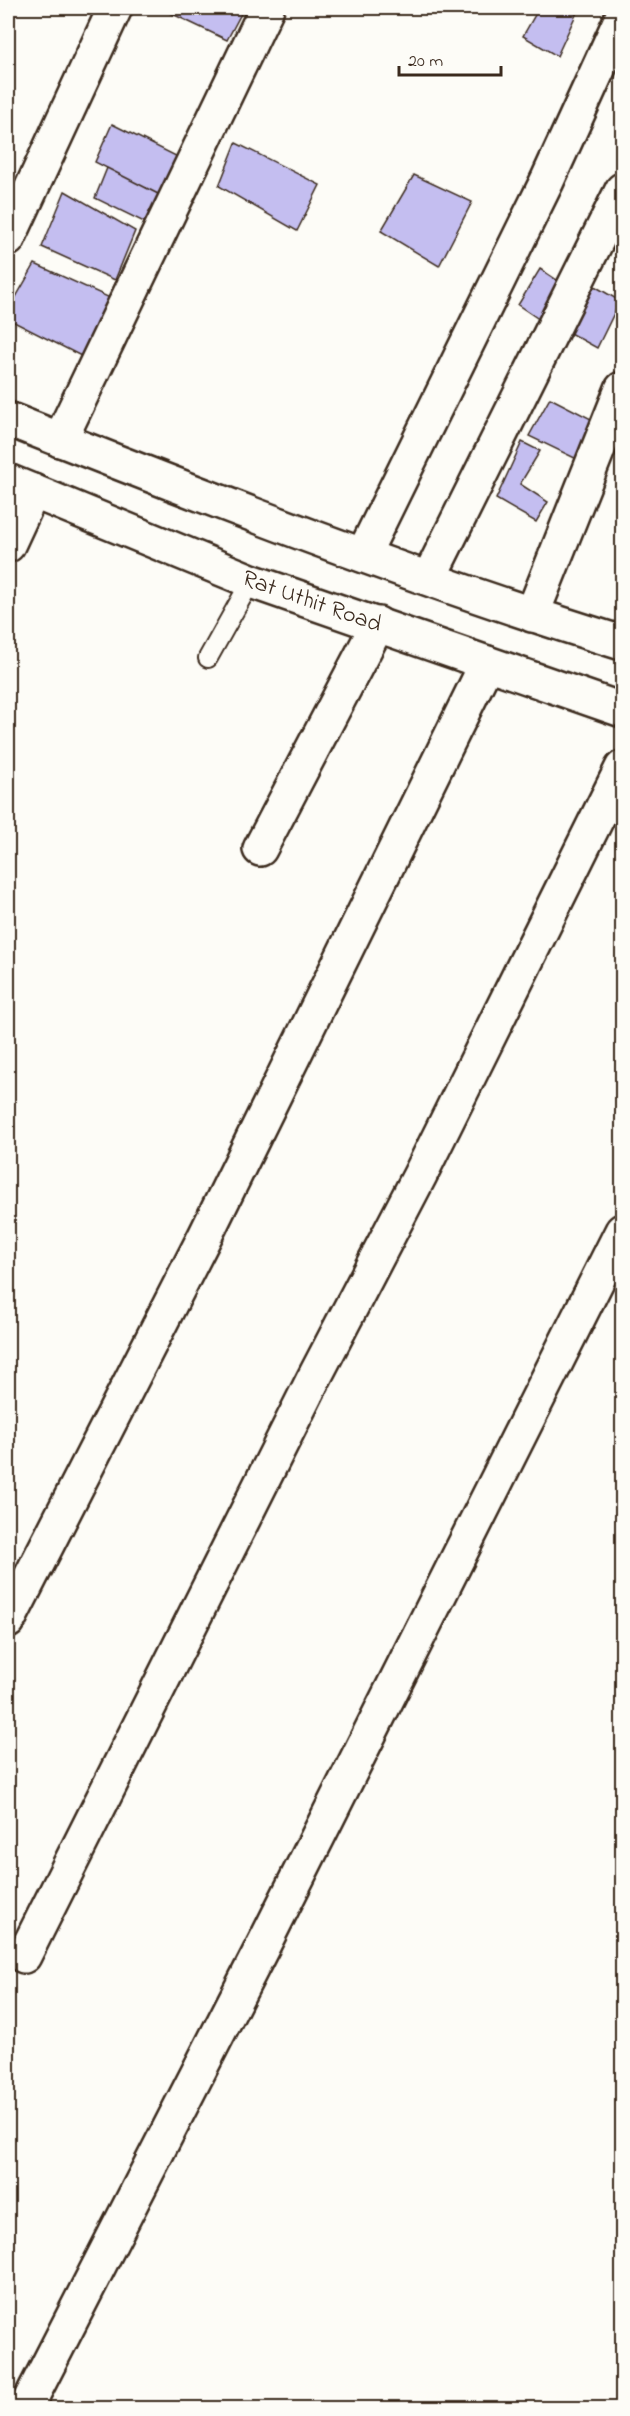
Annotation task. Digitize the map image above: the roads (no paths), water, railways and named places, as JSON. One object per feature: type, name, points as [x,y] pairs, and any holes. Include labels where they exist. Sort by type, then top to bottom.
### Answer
[{"type":"street","points":[[8,239],[115,8]]},
{"type":"street","points":[[60,440],[267,8]]},
{"type":"street","points":[[363,555],[547,181],[622,16]]},
{"type":"street","points":[[429,578],[622,190]]},
{"type":"street","points":[[532,615],[622,389]]},
{"type":"street","points":[[8,419],[243,512],[532,615],[622,643]]},
{"type":"street","points":[[8,545],[20,486]]},
{"type":"street","name":"Rat Uthit Road","points":[[20,486],[251,581],[622,710]]},
{"type":"street","points":[[260,849],[378,624]]},
{"type":"street","points":[[8,1621],[205,1236],[488,663]]},
{"type":"street","points":[[24,1956],[313,1380],[425,1164],[622,768]]},
{"type":"street","points":[[26,2409],[276,1920],[622,1231]]},
{"type":"lane","points":[[208,658],[251,581]]}]
